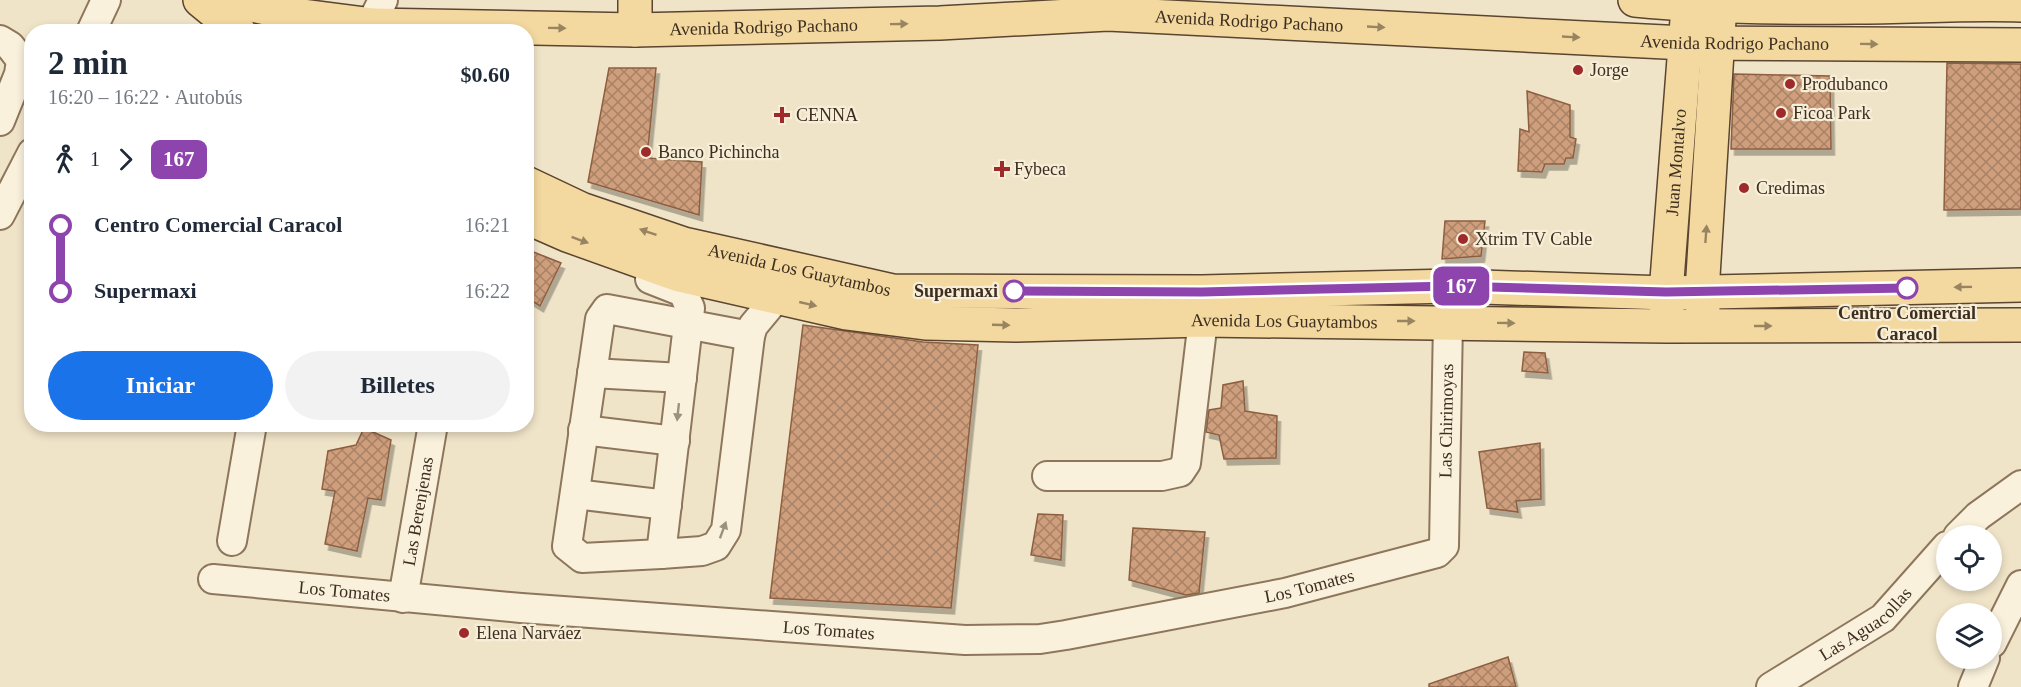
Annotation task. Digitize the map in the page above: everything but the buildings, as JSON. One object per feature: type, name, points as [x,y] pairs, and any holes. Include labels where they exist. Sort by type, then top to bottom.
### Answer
[{"type":"main road","points":[[200,0],[238,9],[267,24]]},
{"type":"main road","name":"Avenida Rodrigo Pachano","points":[[1635,0],[1856,7],[1965,2],[2021,5]]},
{"type":"main road","name":"Juan Montalvo","points":[[1704,3],[1719,42],[1702,292],[1704,326]]},
{"type":"main road","name":"Juan Montalvo","points":[[1667,326],[1666,292],[1684,43],[1704,3]]},
{"type":"main road","name":"Avenida Rodrigo Pachano","points":[[238,9],[302,16],[374,19],[939,12],[1108,7],[1684,43],[2021,45]]},
{"type":"main road","name":"Avenida Los Guaytambos","points":[[534,187],[681,260],[777,297],[846,313],[925,323],[1016,325],[1202,306],[1452,286],[1702,292],[2021,285]]},
{"type":"main road","name":"Avenida Los Guaytambos","points":[[534,220],[613,252],[893,291],[920,290],[1448,321],[1667,326],[2021,325]]},
{"type":"main road","points":[[920,290],[925,323]]},
{"type":"street","points":[[95,24],[106,0]]},
{"type":"street","points":[[0,40],[10,45],[21,60],[19,74],[0,121]]},
{"type":"street","points":[[1,210],[24,168]]},
{"type":"street","points":[[613,252],[624,266],[641,276],[683,291],[690,308],[661,554]]},
{"type":"street","name":"Las Chirimoyas","points":[[1437,553],[1444,546],[1448,321],[1452,286]]},
{"type":"street","points":[[750,336],[607,309],[600,319],[567,546],[574,553],[582,558],[702,551],[716,546],[726,530],[750,336],[753,326],[777,297]]},
{"type":"street","points":[[1047,476],[1162,476],[1180,472],[1186,463],[1202,306]]},
{"type":"street","points":[[592,373],[682,378]]},
{"type":"street","points":[[583,430],[675,441]]},
{"type":"street","points":[[232,541],[251,432]]},
{"type":"street","name":"Las Berenjenas","points":[[403,598],[432,432]]},
{"type":"street","points":[[1969,525],[2021,485]]},
{"type":"street","points":[[575,494],[668,505]]},
{"type":"street","name":"Los Tomates","points":[[213,579],[403,598],[771,627],[965,640],[1031,639],[1124,626],[1230,605],[1437,553]]},
{"type":"street","name":"Las Aguacollas","points":[[1771,687],[1883,618],[1936,558]]},
{"type":"street","points":[[2002,623],[2021,585]]},
{"type":"street","points":[[1973,687],[1980,669]]},
{"type":"bus line","name":"167","points":[[1014,291],[1202,292],[1452,286],[1666,292],[1907,288]]},
{"type":"place","name":"Jorge","points":[[1578,70]]},
{"type":"place","name":"Produbanco","points":[[1790,84]]},
{"type":"place","name":"Ficoa Park","points":[[1781,113]]},
{"type":"place","name":"CENNA","points":[[782,115]]},
{"type":"place","name":"Banco Pichincha","points":[[646,152]]},
{"type":"place","name":"Fybeca","points":[[1002,169]]},
{"type":"place","name":"Credimas","points":[[1744,188]]},
{"type":"place","name":"Xtrim TV Cable","points":[[1463,239]]},
{"type":"place","name":"Centro Comercial Caracol","points":[[1907,288]]},
{"type":"place","name":"Supermaxi","points":[[1014,291]]},
{"type":"place","name":"Elena Narváez","points":[[464,633]]}]
